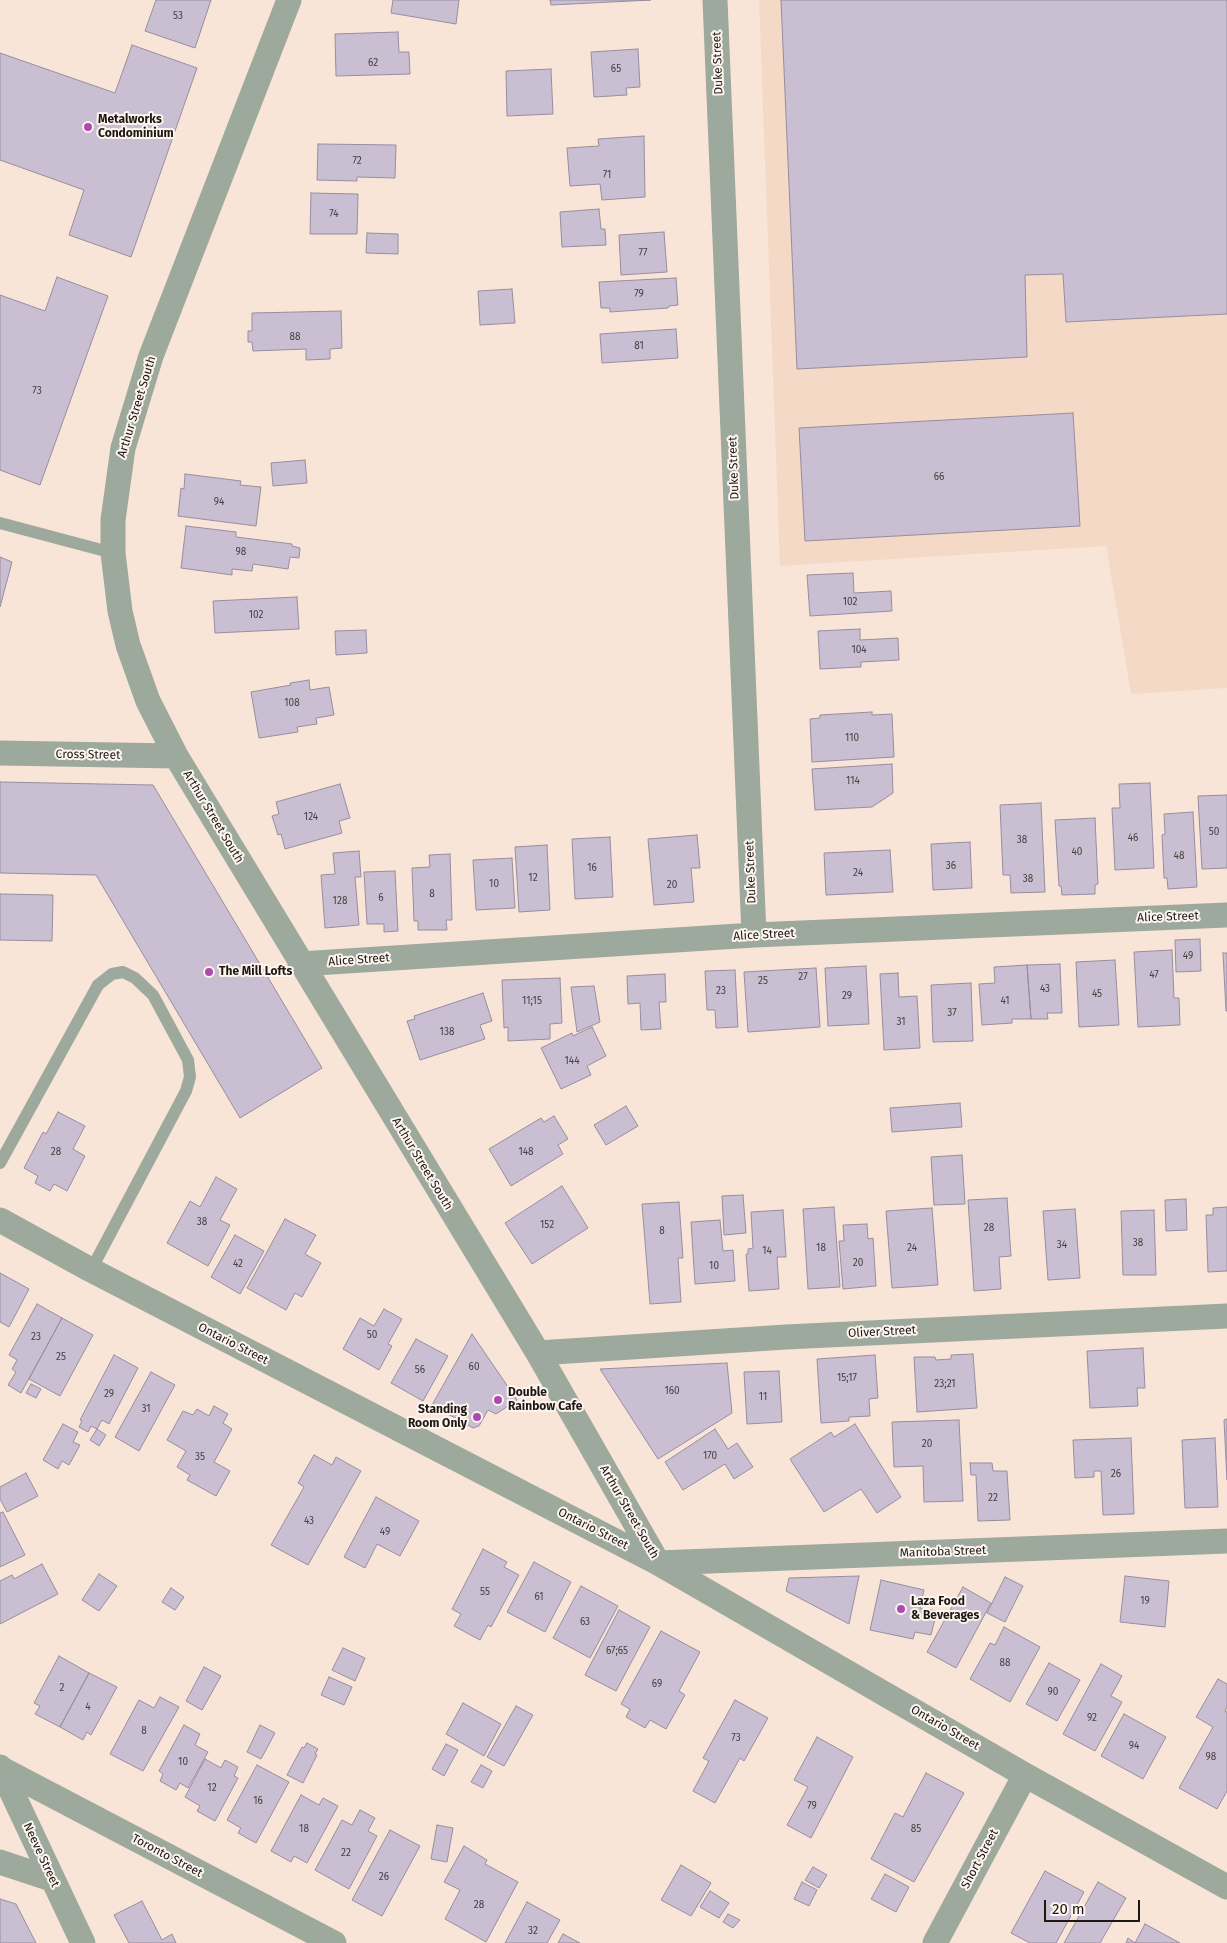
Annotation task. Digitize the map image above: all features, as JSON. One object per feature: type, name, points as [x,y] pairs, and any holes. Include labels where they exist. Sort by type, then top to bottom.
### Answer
[{"type":"street","name":"Arthur Street South","points":[[288,0],[151,356],[131,416],[117,479],[113,520],[113,554],[120,611],[131,655],[148,701],[176,756],[300,964],[538,1353],[658,1563]]},
{"type":"street","name":"Duke Street","points":[[715,0],[754,935]]},
{"type":"street","name":"Cross Street","points":[[0,753],[176,756]]},
{"type":"street","name":"Alice Street","points":[[300,964],[754,935],[1227,915]]},
{"type":"street","name":"Ontario Street","points":[[0,1220],[91,1270],[658,1563],[1025,1775],[1227,1887]]},
{"type":"street","name":"Oliver Street","points":[[538,1353],[786,1337],[1227,1316]]},
{"type":"street","name":"Manitoba Street","points":[[658,1563],[1227,1541]]},
{"type":"street","name":"Neeve Street","points":[[0,1768],[83,1943]]},
{"type":"street","name":"Toronto Street","points":[[0,1768],[334,1943]]},
{"type":"street","name":"Short Street","points":[[935,1943],[1025,1775]]},
{"type":"street","points":[[0,1862],[51,1878]]},
{"type":"lane","points":[[0,523],[113,554]]},
{"type":"lane","points":[[0,1163],[98,985],[112,974],[123,972],[145,985],[153,995],[188,1060],[190,1077],[186,1091],[91,1270]]},
{"type":"shaded area","points":[[759,0],[1227,0],[1227,688],[1131,694],[1106,546],[780,566]]},
{"type":"building","points":[[156,0],[211,0],[195,48],[145,31]]},
{"type":"building","points":[[393,0],[459,0],[456,24],[391,13]]},
{"type":"building","points":[[550,0],[651,0],[551,5]]},
{"type":"building","points":[[781,0],[1227,0],[1227,314],[1066,322],[1063,274],[1025,275],[1027,357],[797,369]]},
{"type":"building","points":[[398,32],[399,52],[409,52],[410,74],[336,76],[335,34]]},
{"type":"building","name":"Metalworks Condominium","points":[[132,45],[197,68],[131,257],[69,235],[84,190],[0,160],[0,53],[115,93]]},
{"type":"building","points":[[638,49],[640,87],[626,88],[627,95],[594,97],[591,52]]},
{"type":"building","points":[[551,69],[553,114],[507,116],[506,71]]},
{"type":"building","points":[[644,136],[645,197],[602,200],[600,184],[570,186],[567,148],[599,146],[598,139]]},
{"type":"building","points":[[318,144],[396,145],[395,178],[357,177],[357,181],[317,180]]},
{"type":"building","points":[[311,193],[358,194],[357,234],[310,234]]},
{"type":"building","points":[[599,209],[601,229],[605,229],[606,245],[562,247],[560,212]]},
{"type":"building","points":[[664,232],[667,272],[621,275],[619,235]]},
{"type":"building","points":[[367,233],[398,234],[398,254],[366,253]]},
{"type":"building","points":[[57,277],[108,296],[40,485],[0,470],[0,295],[45,311]]},
{"type":"building","points":[[676,278],[678,305],[669,306],[668,308],[610,312],[610,308],[601,308],[599,282]]},
{"type":"building","points":[[512,289],[515,323],[480,325],[478,291]]},
{"type":"building","points":[[341,311],[342,348],[330,349],[330,359],[306,360],[306,349],[253,351],[252,342],[248,342],[248,331],[252,331],[252,313]]},
{"type":"building","points":[[676,329],[678,358],[602,363],[600,334]]},
{"type":"building","points":[[1073,413],[1080,526],[805,541],[799,428]]},
{"type":"building","points":[[305,460],[307,483],[273,486],[271,463]]},
{"type":"building","points":[[185,474],[241,481],[240,485],[261,487],[256,526],[178,516],[181,488],[184,489]]},
{"type":"building","points":[[186,526],[236,532],[236,537],[292,544],[292,546],[300,548],[299,558],[290,557],[288,569],[253,564],[252,571],[232,569],[232,575],[181,568]]},
{"type":"building","points":[[0,557],[12,562],[0,607]]},
{"type":"building","points":[[853,573],[854,593],[891,591],[892,611],[810,616],[807,575]]},
{"type":"building","points":[[297,597],[299,629],[215,633],[213,601]]},
{"type":"building","points":[[860,629],[860,640],[898,638],[899,660],[861,662],[861,667],[820,669],[818,631]]},
{"type":"building","points":[[366,630],[367,653],[336,655],[335,631]]},
{"type":"building","points":[[309,680],[310,690],[329,687],[334,715],[316,718],[317,724],[297,727],[298,732],[259,738],[251,692]]},
{"type":"building","points":[[872,712],[872,715],[892,714],[894,757],[812,762],[810,719],[820,718],[820,715]]},
{"type":"building","points":[[892,764],[893,793],[872,807],[815,810],[812,769]]},
{"type":"building","name":"The Mill Lofts","points":[[0,782],[153,785],[322,1068],[240,1118],[96,875],[0,873]]},
{"type":"building","points":[[1150,783],[1154,868],[1115,870],[1112,808],[1120,808],[1119,784]]},
{"type":"building","points":[[340,784],[350,818],[339,821],[342,833],[285,849],[281,834],[278,835],[272,816],[279,814],[276,802]]},
{"type":"building","points":[[1227,795],[1227,868],[1202,869],[1198,796]]},
{"type":"building","points":[[1041,803],[1045,892],[1011,893],[1010,875],[1003,875],[1000,805]]},
{"type":"building","points":[[1193,812],[1197,887],[1168,889],[1167,878],[1164,878],[1162,835],[1165,834],[1164,814]]},
{"type":"building","points":[[1095,818],[1098,884],[1095,885],[1095,894],[1062,895],[1061,886],[1059,886],[1055,820]]},
{"type":"building","points":[[697,835],[700,868],[691,868],[694,902],[654,905],[648,839]]},
{"type":"building","points":[[610,837],[613,897],[575,899],[572,839]]},
{"type":"building","points":[[970,842],[972,888],[933,890],[931,844]]},
{"type":"building","points":[[547,845],[550,910],[519,912],[515,847]]},
{"type":"building","points":[[890,850],[893,892],[826,895],[824,853]]},
{"type":"building","points":[[359,851],[361,877],[355,877],[359,925],[325,928],[321,875],[335,874],[333,853]]},
{"type":"building","points":[[450,854],[452,920],[446,920],[447,930],[418,930],[418,921],[414,921],[412,868],[430,867],[429,855]]},
{"type":"building","points":[[512,858],[515,908],[476,910],[473,860]]},
{"type":"building","points":[[395,871],[398,931],[384,932],[384,924],[367,924],[364,872]]},
{"type":"building","points":[[0,894],[53,895],[52,941],[0,940]]},
{"type":"building","points":[[1200,939],[1201,971],[1176,972],[1175,940]]},
{"type":"building","points":[[1172,950],[1174,998],[1179,998],[1180,1025],[1138,1027],[1134,952]]},
{"type":"building","points":[[1223,953],[1227,953],[1227,1011],[1226,1011]]},
{"type":"building","points":[[1115,960],[1119,1025],[1079,1027],[1076,962]]},
{"type":"building","points":[[1060,964],[1062,1013],[1047,1013],[1048,1019],[1031,1019],[1027,965]]},
{"type":"building","points":[[1027,965],[1031,1019],[1012,1019],[1012,1023],[982,1025],[979,984],[995,983],[994,967]]},
{"type":"building","points":[[866,966],[869,1024],[828,1026],[825,968]]},
{"type":"building","points":[[816,968],[820,1027],[748,1032],[744,972]]},
{"type":"building","points":[[735,970],[738,1027],[716,1028],[715,1010],[707,1010],[705,971]]},
{"type":"building","points":[[898,973],[899,997],[917,996],[920,1048],[884,1050],[880,974]]},
{"type":"building","points":[[665,974],[666,1002],[659,1002],[661,1029],[641,1030],[640,1003],[628,1004],[627,976]]},
{"type":"building","points":[[560,978],[562,1023],[550,1024],[550,1039],[508,1041],[508,1027],[504,1028],[502,980]]},
{"type":"building","points":[[971,983],[973,1041],[933,1042],[931,985]]},
{"type":"building","points":[[594,986],[600,1022],[577,1032],[571,987]]},
{"type":"building","points":[[483,993],[492,1021],[480,1025],[485,1039],[420,1060],[407,1021],[415,1019],[414,1016]]},
{"type":"building","points":[[592,1027],[606,1056],[587,1066],[591,1075],[561,1089],[541,1048],[572,1033],[573,1036]]},
{"type":"building","points":[[960,1103],[962,1127],[892,1132],[890,1108]]},
{"type":"building","points":[[626,1106],[638,1126],[606,1145],[594,1125]]},
{"type":"building","points":[[58,1112],[85,1126],[73,1149],[85,1156],[67,1191],[54,1184],[50,1191],[35,1183],[38,1176],[24,1168],[43,1132],[46,1134]]},
{"type":"building","points":[[554,1116],[568,1139],[558,1145],[563,1154],[511,1186],[489,1149],[541,1118],[544,1122]]},
{"type":"building","points":[[962,1155],[965,1204],[934,1205],[931,1157]]},
{"type":"building","points":[[216,1177],[237,1189],[220,1220],[230,1225],[208,1266],[167,1243],[190,1201],[200,1207]]},
{"type":"building","points":[[562,1186],[588,1228],[532,1264],[505,1223]]},
{"type":"building","points":[[743,1195],[746,1233],[724,1235],[722,1196]]},
{"type":"building","points":[[1007,1198],[1011,1256],[999,1257],[1001,1289],[974,1291],[968,1200]]},
{"type":"building","points":[[1186,1199],[1187,1230],[1166,1231],[1165,1200]]},
{"type":"building","points":[[679,1202],[683,1258],[678,1258],[681,1302],[650,1304],[642,1204]]},
{"type":"building","points":[[834,1207],[840,1287],[808,1289],[803,1209]]},
{"type":"building","points":[[1227,1207],[1227,1271],[1208,1272],[1206,1215],[1213,1215],[1213,1208]]},
{"type":"building","points":[[932,1208],[938,1285],[892,1288],[886,1211]]},
{"type":"building","points":[[1075,1209],[1080,1278],[1048,1280],[1043,1211]]},
{"type":"building","points":[[783,1210],[786,1257],[777,1257],[779,1289],[749,1291],[746,1254],[748,1254],[748,1249],[753,1248],[751,1212]]},
{"type":"building","points":[[1154,1210],[1156,1275],[1123,1275],[1121,1211]]},
{"type":"building","points":[[285,1219],[316,1235],[305,1254],[321,1263],[302,1297],[295,1293],[286,1310],[247,1288]]},
{"type":"building","points":[[720,1220],[723,1251],[733,1250],[735,1281],[695,1284],[691,1222]]},
{"type":"building","points":[[867,1224],[868,1239],[873,1238],[876,1286],[843,1289],[839,1241],[844,1241],[843,1225]]},
{"type":"building","points":[[235,1235],[264,1251],[240,1294],[211,1277]]},
{"type":"building","points":[[0,1273],[29,1289],[9,1327],[0,1322]]},
{"type":"building","points":[[37,1304],[62,1318],[21,1393],[8,1385],[16,1372],[12,1369],[17,1360],[9,1355]]},
{"type":"building","points":[[384,1309],[402,1319],[388,1344],[392,1346],[379,1370],[343,1349],[360,1318],[374,1326]]},
{"type":"building","points":[[62,1318],[93,1335],[60,1396],[29,1379]]},
{"type":"building","points":[[472,1334],[517,1400],[496,1414],[488,1410],[479,1426],[473,1428],[432,1405]]},
{"type":"building","points":[[416,1339],[448,1356],[423,1401],[391,1383]]},
{"type":"building","points":[[1143,1348],[1145,1388],[1137,1388],[1138,1406],[1090,1408],[1087,1351]]},
{"type":"building","points":[[973,1354],[977,1408],[917,1412],[914,1357],[935,1357],[936,1360],[951,1359],[951,1355]]},
{"type":"building","points":[[114,1355],[138,1368],[109,1424],[102,1420],[97,1429],[91,1426],[88,1432],[79,1427],[82,1421],[80,1420]]},
{"type":"building","points":[[875,1355],[878,1398],[869,1399],[870,1416],[849,1417],[849,1421],[821,1423],[817,1359]]},
{"type":"building","points":[[727,1363],[732,1413],[658,1459],[600,1369]]},
{"type":"building","points":[[779,1371],[782,1422],[747,1424],[744,1372]]},
{"type":"building","points":[[151,1372],[175,1385],[139,1451],[115,1437]]},
{"type":"building","points":[[31,1384],[41,1389],[36,1398],[26,1393]]},
{"type":"building","points":[[214,1406],[228,1414],[223,1423],[232,1429],[214,1462],[230,1471],[216,1496],[187,1480],[190,1475],[177,1467],[186,1451],[167,1440],[183,1411],[193,1415],[197,1409],[209,1416]]},
{"type":"building","points":[[1227,1419],[1227,1480],[1224,1420]]},
{"type":"building","points":[[959,1420],[963,1501],[924,1502],[923,1466],[894,1467],[892,1422]]},
{"type":"building","points":[[63,1424],[78,1432],[73,1442],[80,1445],[69,1465],[62,1461],[58,1469],[43,1460]]},
{"type":"building","points":[[855,1424],[901,1497],[877,1513],[861,1489],[824,1512],[790,1459],[831,1432],[834,1437]]},
{"type":"building","points":[[97,1429],[106,1435],[99,1446],[90,1440]]},
{"type":"building","points":[[715,1429],[728,1449],[737,1443],[753,1467],[734,1479],[725,1464],[683,1490],[665,1462]]},
{"type":"building","points":[[1131,1438],[1134,1514],[1103,1515],[1101,1471],[1094,1471],[1094,1477],[1075,1478],[1073,1440]]},
{"type":"building","points":[[1215,1438],[1218,1507],[1185,1508],[1182,1440]]},
{"type":"building","points":[[314,1455],[332,1465],[336,1457],[361,1471],[308,1565],[271,1545],[304,1487],[298,1483]]},
{"type":"building","points":[[970,1463],[992,1463],[993,1471],[1007,1471],[1010,1520],[978,1521],[976,1475],[971,1475]]},
{"type":"building","points":[[26,1473],[38,1496],[7,1512],[0,1499],[0,1487]]},
{"type":"building","points":[[376,1497],[419,1521],[400,1556],[377,1544],[365,1568],[344,1557]]},
{"type":"building","points":[[3,1512],[25,1555],[0,1567],[0,1513]]},
{"type":"building","points":[[483,1549],[507,1562],[504,1567],[519,1575],[491,1627],[488,1625],[480,1640],[454,1626],[461,1614],[452,1609]]},
{"type":"building","points":[[534,1562],[571,1582],[545,1632],[507,1612]]},
{"type":"building","points":[[42,1564],[58,1594],[0,1624],[0,1581],[12,1575],[14,1579]]},
{"type":"building","points":[[99,1574],[117,1586],[99,1611],[82,1600]]},
{"type":"building","points":[[859,1576],[849,1624],[786,1591],[789,1578]]},
{"type":"building","points":[[1125,1576],[1169,1581],[1165,1627],[1120,1622]]},
{"type":"building","points":[[1005,1577],[1023,1586],[1005,1622],[987,1613]]},
{"type":"building","name":"Laza Food & Beverages","points":[[881,1580],[924,1590],[920,1608],[937,1611],[931,1635],[915,1632],[913,1639],[870,1630]]},
{"type":"building","points":[[581,1586],[618,1606],[590,1658],[553,1638]]},
{"type":"building","points":[[963,1587],[991,1603],[956,1668],[927,1652]]},
{"type":"building","points":[[171,1588],[184,1597],[175,1610],[162,1602]]},
{"type":"building","points":[[619,1610],[650,1627],[616,1691],[585,1675]]},
{"type":"building","points":[[1004,1627],[1040,1647],[1010,1702],[970,1679],[990,1643],[995,1645]]},
{"type":"building","points":[[661,1631],[700,1652],[679,1691],[685,1695],[666,1729],[650,1720],[645,1728],[626,1717],[630,1709],[621,1704]]},
{"type":"building","points":[[343,1648],[365,1658],[355,1681],[332,1670]]},
{"type":"building","points":[[59,1656],[89,1673],[60,1727],[35,1714],[40,1706],[34,1703]]},
{"type":"building","points":[[1049,1663],[1080,1680],[1057,1721],[1026,1704]]},
{"type":"building","points":[[1101,1664],[1122,1676],[1111,1696],[1122,1702],[1095,1751],[1063,1734]]},
{"type":"building","points":[[204,1667],[221,1676],[202,1710],[186,1701]]},
{"type":"building","points":[[89,1673],[117,1687],[91,1735],[87,1732],[83,1740],[60,1727]]},
{"type":"building","points":[[329,1677],[352,1687],[344,1705],[321,1695]]},
{"type":"building","points":[[1218,1679],[1227,1684],[1227,1707],[1225,1711],[1227,1712],[1227,1791],[1217,1809],[1179,1788],[1213,1727],[1196,1717]]},
{"type":"building","points":[[160,1697],[179,1707],[143,1771],[110,1754],[139,1700],[154,1708]]},
{"type":"building","points":[[735,1700],[768,1718],[744,1761],[740,1758],[715,1803],[693,1791],[709,1761],[703,1758]]},
{"type":"building","points":[[463,1703],[501,1724],[484,1756],[446,1734]]},
{"type":"building","points":[[516,1706],[533,1715],[504,1766],[487,1757]]},
{"type":"building","points":[[1124,1714],[1166,1737],[1143,1779],[1101,1756]]},
{"type":"building","points":[[184,1725],[200,1734],[195,1745],[208,1752],[188,1788],[180,1783],[176,1790],[160,1781],[163,1774],[159,1771]]},
{"type":"building","points":[[260,1725],[275,1733],[261,1759],[247,1752]]},
{"type":"building","points":[[817,1737],[853,1757],[811,1838],[787,1825],[808,1787],[794,1780]]},
{"type":"building","points":[[307,1743],[318,1749],[315,1754],[317,1755],[303,1783],[287,1775],[302,1747],[304,1748]]},
{"type":"building","points":[[446,1744],[458,1750],[444,1776],[432,1769]]},
{"type":"building","points":[[205,1759],[221,1768],[225,1760],[238,1767],[234,1776],[238,1778],[215,1821],[197,1811],[200,1806],[185,1797]]},
{"type":"building","points":[[257,1765],[289,1782],[256,1843],[238,1833],[241,1828],[227,1820]]},
{"type":"building","points":[[481,1765],[492,1771],[483,1788],[471,1782]]},
{"type":"building","points":[[926,1773],[964,1793],[914,1882],[871,1859],[895,1813],[903,1817]]},
{"type":"building","points":[[301,1795],[319,1805],[323,1798],[338,1806],[307,1863],[294,1856],[291,1862],[271,1851]]},
{"type":"building","points":[[360,1810],[375,1818],[368,1831],[377,1836],[349,1889],[315,1870],[342,1820],[352,1825]]},
{"type":"building","points":[[437,1825],[453,1828],[447,1862],[431,1859]]},
{"type":"building","points":[[390,1830],[420,1846],[382,1916],[352,1900]]},
{"type":"building","points":[[464,1846],[487,1860],[485,1864],[518,1882],[486,1942],[445,1919],[460,1890],[444,1882]]},
{"type":"building","points":[[681,1865],[711,1883],[691,1916],[661,1900]]},
{"type":"building","points":[[813,1867],[827,1875],[819,1888],[805,1880]]},
{"type":"building","points":[[1045,1871],[1084,1892],[1056,1943],[1030,1943],[1011,1933]]},
{"type":"building","points":[[885,1874],[909,1887],[896,1912],[871,1899]]},
{"type":"building","points":[[802,1882],[817,1890],[809,1906],[794,1899]]},
{"type":"building","points":[[1098,1882],[1126,1898],[1100,1943],[1064,1943]]},
{"type":"building","points":[[710,1891],[729,1903],[719,1918],[700,1907]]},
{"type":"building","points":[[0,1899],[16,1904],[36,1943],[0,1943]]},
{"type":"building","points":[[142,1901],[162,1940],[172,1934],[176,1943],[129,1943],[114,1915]]},
{"type":"building","points":[[527,1902],[560,1920],[547,1943],[505,1943]]},
{"type":"building","points":[[728,1914],[740,1920],[733,1928],[723,1922]]},
{"type":"building","points":[[1145,1924],[1180,1943],[1135,1943]]},
{"type":"building","points":[[563,1934],[580,1943],[558,1943]]},
{"type":"building","points":[[1128,1938],[1135,1943],[1126,1943]]},
{"type":"place","name":"Metalworks Condominium","points":[[88,127]]},
{"type":"place","name":"The Mill Lofts","points":[[209,972]]},
{"type":"place","name":"Double Rainbow Cafe","points":[[498,1400]]},
{"type":"place","name":"Standing Room Only","points":[[477,1417]]},
{"type":"place","name":"Laza Food & Beverages","points":[[901,1609]]}]
